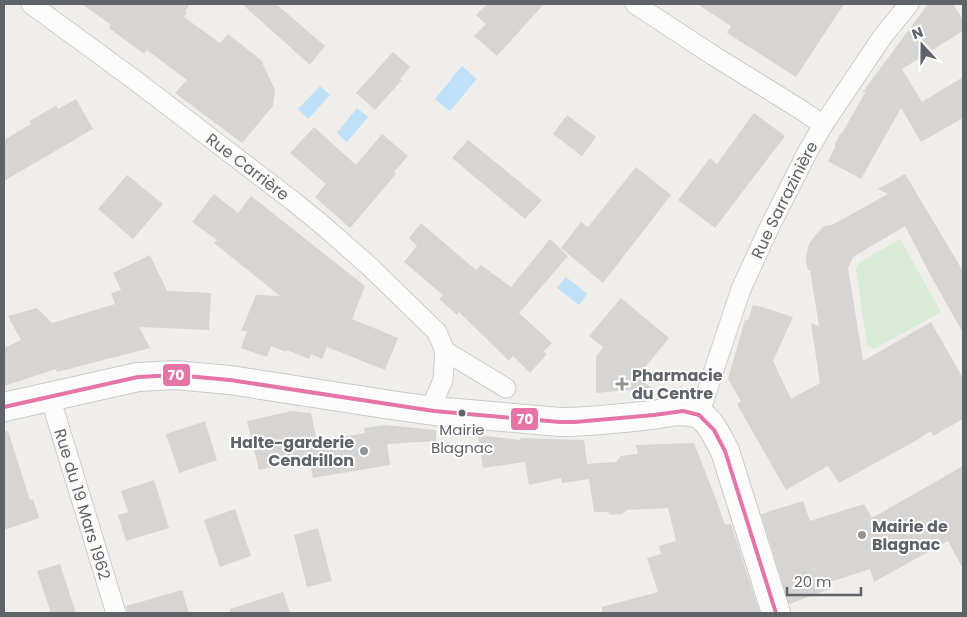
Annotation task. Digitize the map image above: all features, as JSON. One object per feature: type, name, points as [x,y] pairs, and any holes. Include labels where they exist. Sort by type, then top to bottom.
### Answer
[{"type":"main road","points":[[4,407],[138,377],[175,375],[230,380],[434,411],[560,422],[682,411],[700,414],[714,430],[725,451],[776,613]]},
{"type":"street","name":"Rue Carrière","points":[[31,4],[293,200],[369,266],[437,332],[445,351]]},
{"type":"street","points":[[636,4],[714,56],[803,110],[823,125]]},
{"type":"street","name":"Rue Sarrazinière","points":[[700,414],[741,289],[808,151],[823,125],[883,36],[909,4]]},
{"type":"street","points":[[434,411],[435,398],[443,380],[445,351],[506,388]]},
{"type":"street","name":"Rue du 19 Mars 1962","points":[[50,397],[116,613]]},
{"type":"green space","points":[[900,239],[941,312],[874,349],[867,345],[856,269],[860,262]]},
{"type":"water","points":[[462,66],[477,79],[450,111],[435,99]]},
{"type":"water","points":[[320,86],[330,95],[308,119],[298,109]]},
{"type":"water","points":[[357,108],[368,117],[347,142],[337,133]]},
{"type":"water","points":[[566,277],[587,294],[579,305],[557,288]]},
{"type":"building","points":[[82,4],[190,4],[184,17],[220,43],[228,34],[261,60],[275,90],[273,106],[242,143],[175,93],[187,80],[147,50],[144,54],[109,28],[111,25]]},
{"type":"building","points":[[242,4],[276,4],[325,46],[310,65]]},
{"type":"building","points":[[487,4],[544,4],[497,56],[474,36],[486,24],[476,15]]},
{"type":"building","points":[[697,4],[844,4],[796,77],[727,33],[731,26]]},
{"type":"building","points":[[928,4],[953,4],[963,20],[963,31],[902,69],[922,102],[963,77],[963,118],[921,142],[901,108],[861,179],[828,161],[840,134],[866,91],[862,93]]},
{"type":"building","points":[[393,52],[410,67],[400,79],[402,80],[375,110],[356,93]]},
{"type":"building","points":[[76,99],[93,129],[4,181],[4,140],[31,124],[29,121],[56,106],[58,109]]},
{"type":"building","points":[[754,113],[785,136],[715,228],[678,200],[710,158],[717,164]]},
{"type":"building","points":[[567,115],[596,137],[582,156],[553,134]]},
{"type":"building","points":[[314,127],[356,165],[382,134],[408,156],[394,172],[396,174],[350,228],[315,197],[326,184],[290,153]]},
{"type":"building","points":[[468,140],[542,200],[525,219],[452,158]]},
{"type":"building","points":[[636,167],[671,195],[603,283],[561,248],[581,222],[588,227]]},
{"type":"building","points":[[905,174],[963,271],[963,333],[905,226],[853,257],[848,268],[863,361],[931,322],[963,378],[963,419],[933,436],[931,431],[839,483],[828,466],[786,490],[737,404],[741,401],[728,379],[745,320],[748,320],[753,305],[793,317],[773,361],[791,399],[820,383],[811,323],[819,326],[810,270],[808,270],[806,263],[809,244],[823,227],[832,225],[888,194],[878,189]]},
{"type":"building","points":[[127,175],[163,204],[133,239],[98,209]]},
{"type":"building","points":[[214,194],[238,213],[251,196],[365,286],[352,319],[398,338],[385,370],[327,347],[322,359],[311,354],[309,359],[271,346],[267,357],[241,348],[247,331],[241,331],[256,295],[280,296],[214,243],[217,240],[192,222]]},
{"type":"building","points":[[421,223],[476,270],[481,265],[511,287],[550,239],[568,256],[519,313],[552,343],[544,351],[547,354],[530,373],[513,356],[509,361],[459,312],[457,315],[439,299],[443,295],[404,262],[417,246],[409,238]]},
{"type":"building","points":[[150,255],[167,291],[211,293],[209,330],[139,327],[150,348],[57,372],[56,369],[4,386],[4,348],[21,340],[8,316],[37,308],[52,323],[115,304],[111,293],[121,290],[113,273]]},
{"type":"building","points":[[621,298],[669,338],[637,377],[652,388],[596,393],[596,357],[603,347],[589,336]]},
{"type":"building","points":[[291,411],[311,413],[317,441],[365,433],[364,428],[385,425],[436,430],[436,441],[387,444],[390,465],[313,478],[309,458],[259,470],[247,421]]},
{"type":"building","points":[[204,420],[204,422],[206,421],[217,460],[179,473],[166,434],[203,422]]},
{"type":"building","points":[[8,431],[30,500],[33,499],[39,518],[4,530],[4,432]]},
{"type":"building","points":[[478,435],[521,440],[520,438],[584,440],[587,464],[616,462],[621,456],[638,454],[636,445],[694,443],[725,525],[731,524],[760,613],[602,613],[602,607],[658,592],[647,558],[661,554],[659,546],[676,541],[668,508],[627,510],[622,514],[611,515],[608,512],[594,512],[589,479],[562,483],[561,478],[529,485],[525,462],[483,468]]},
{"type":"building","name":"Mairie de Blagnac","points":[[963,466],[963,569],[948,541],[874,582],[870,569],[827,583],[830,589],[789,604],[761,514],[803,501],[810,521],[864,504],[872,518]]},
{"type":"building","points":[[154,480],[169,528],[126,541],[118,515],[128,512],[121,491]]},
{"type":"building","points":[[235,509],[251,556],[220,567],[204,520]]},
{"type":"building","points":[[318,528],[332,581],[307,587],[294,535]]},
{"type":"building","points":[[60,564],[76,613],[51,613],[37,571]]},
{"type":"building","points":[[182,590],[189,613],[127,613],[126,606]]},
{"type":"building","points":[[283,592],[290,613],[230,613],[230,609]]},
{"type":"transit line","name":"70","points":[[4,407],[138,377],[175,375],[230,380],[434,411],[560,422],[683,411],[699,415]]},
{"type":"transit line","name":"70","points":[[699,415],[714,430],[725,451],[776,613]]},
{"type":"place","name":"Pharmacie du Centre","points":[[622,384]]},
{"type":"place","name":"Mairie Blagnac","points":[[462,413]]},
{"type":"place","name":"Halte-garderie Cendrillon","points":[[364,451]]},
{"type":"place","name":"Mairie de Blagnac","points":[[862,535]]}]
